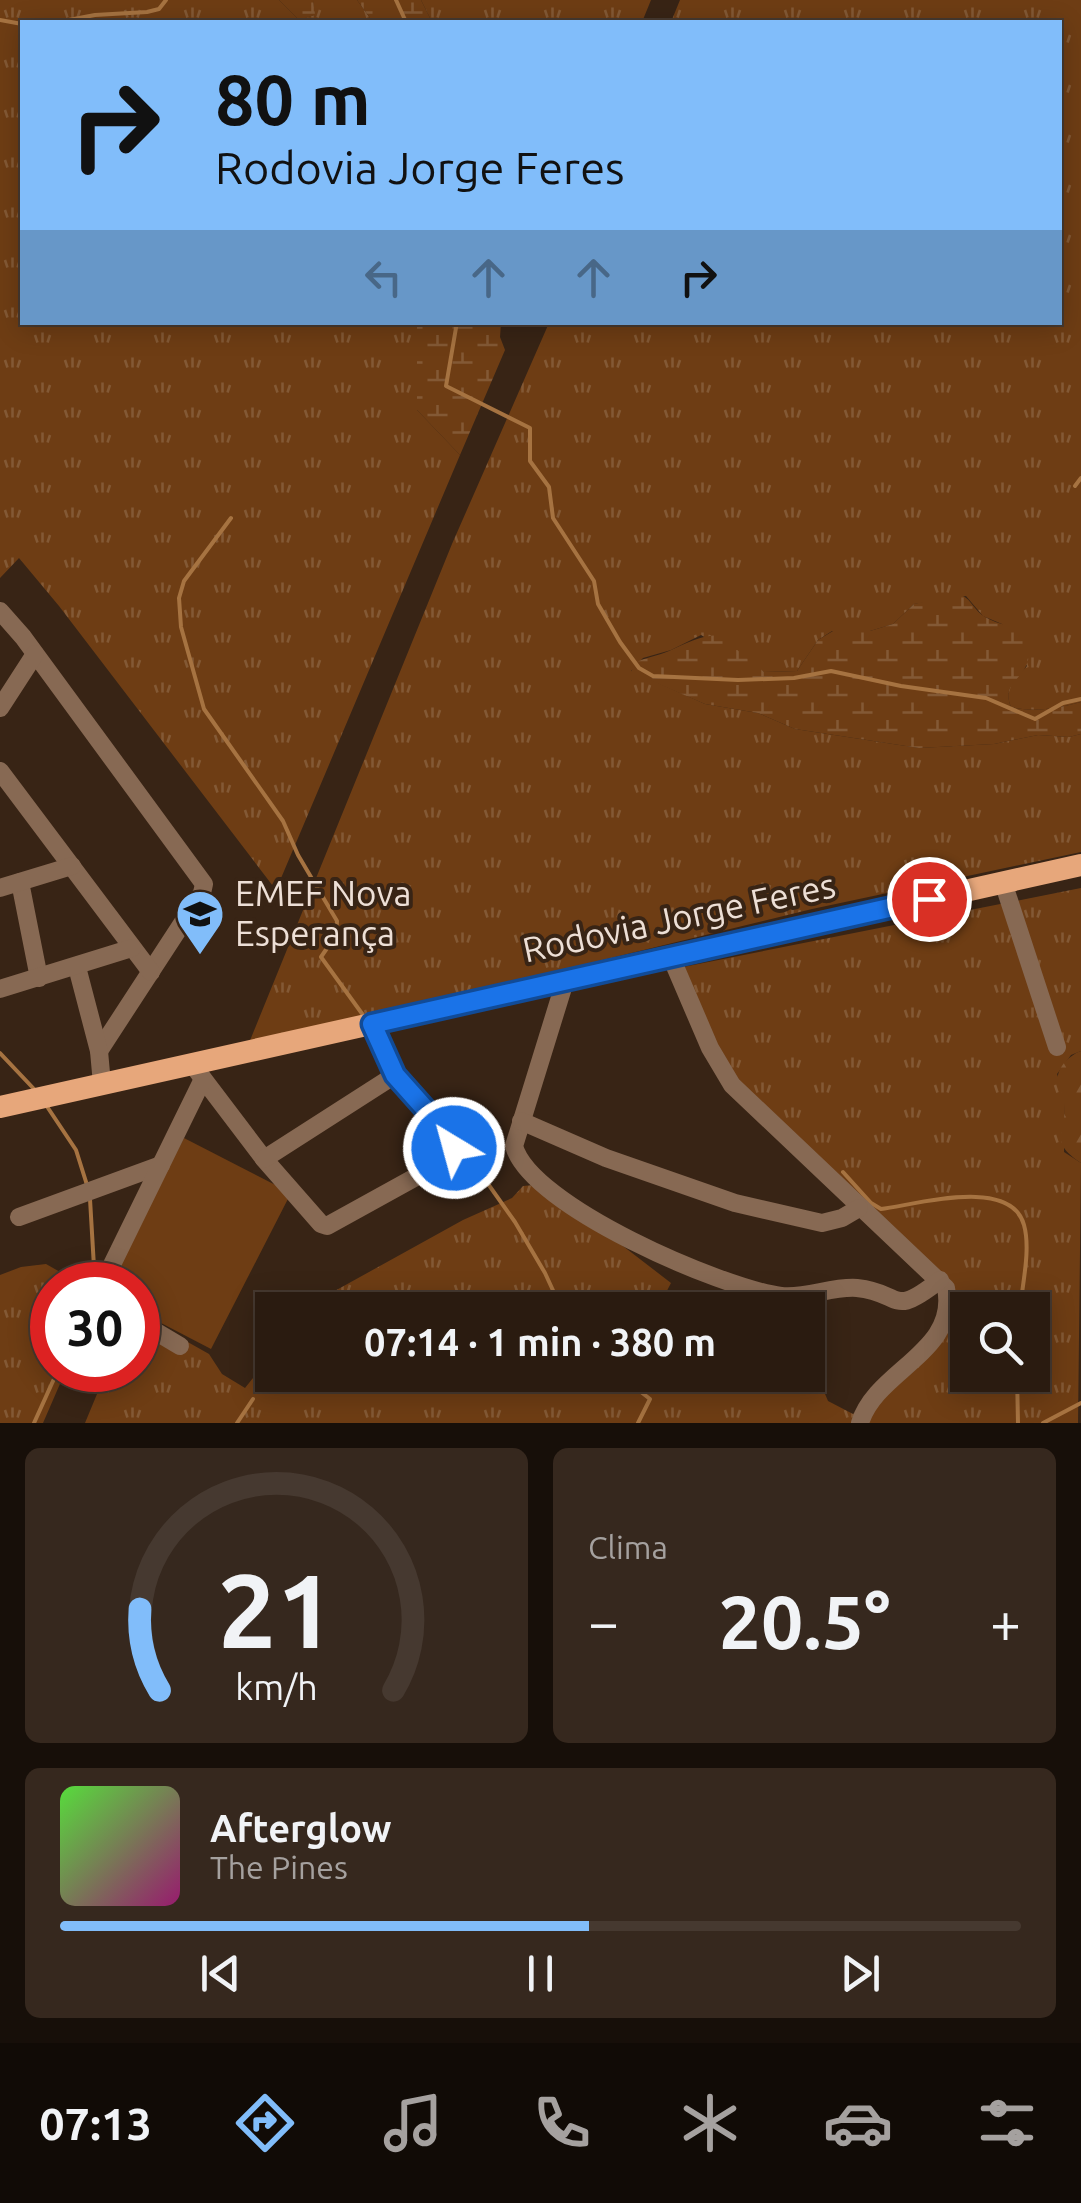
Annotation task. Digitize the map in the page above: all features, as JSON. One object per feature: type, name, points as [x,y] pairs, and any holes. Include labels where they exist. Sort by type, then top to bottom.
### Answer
[{"type":"main road","name":"Rodovia Jorge Feres","points":[[0,1107],[102,1084],[198,1071],[566,978],[1081,865]]},
{"type":"street","points":[[0,611],[203,880],[202,893],[98,1051]]},
{"type":"street","points":[[0,708],[34,654]]},
{"type":"street","points":[[0,771],[152,972]]},
{"type":"street","points":[[0,888],[72,866]]},
{"type":"street","points":[[20,882],[39,978]]},
{"type":"street","points":[[1003,882],[1056,1047]]},
{"type":"street","points":[[0,989],[132,948]]},
{"type":"street","points":[[671,957],[710,1048],[732,1085],[946,1288],[947,1310],[934,1339],[876,1393],[860,1423]]},
{"type":"street","points":[[77,967],[102,1084]]},
{"type":"street","points":[[566,978],[515,1151],[537,1179],[614,1233],[676,1262],[784,1296],[856,1288],[894,1301],[910,1301],[940,1280]]},
{"type":"street","points":[[198,1071],[264,1159],[327,1226],[422,1173],[455,1146],[395,1075],[372,1024]]},
{"type":"street","points":[[113,1262],[160,1165],[198,1071]]},
{"type":"street","points":[[264,1159],[395,1075]]},
{"type":"street","points":[[521,1122],[606,1158],[735,1203],[822,1223],[859,1208]]},
{"type":"street","points":[[19,1217],[160,1165]]},
{"type":"street","points":[[160,1334],[180,1346]]},
{"type":"green space","points":[[0,0],[279,0],[299,20],[20,20],[20,325],[417,325],[417,410],[460,455],[276,890],[19,558],[0,578]]},
{"type":"green space","points":[[279,0],[313,0],[315,15],[299,20]]},
{"type":"green space","points":[[313,0],[357,0],[372,20],[299,20],[314,15]]},
{"type":"green space","points":[[357,0],[421,0],[431,20],[372,20]]},
{"type":"green space","points":[[421,0],[651,0],[643,20],[431,20]]},
{"type":"green space","points":[[680,0],[1081,0],[1081,702],[1038,710],[1011,707],[1009,689],[1027,666],[1002,624],[983,616],[966,596],[914,604],[893,624],[870,631],[832,631],[818,640],[797,671],[764,672],[701,635],[643,658],[631,671],[705,704],[758,713],[795,729],[919,748],[1081,734],[1081,852],[812,909],[249,1043],[452,544],[548,325],[1062,325],[1062,20],[672,20]]},
{"type":"green space","points":[[417,325],[501,325],[505,350],[460,455],[417,410]]},
{"type":"green space","points":[[958,594],[988,619],[1021,632],[1031,642],[1026,665],[1009,690],[1011,707],[1038,710],[1081,702],[1081,734],[919,748],[795,729],[758,713],[705,704],[631,672],[639,661],[699,638],[719,635],[764,672],[797,671],[818,640],[833,631],[870,631],[893,624],[914,604]]},
{"type":"green space","points":[[1081,888],[1081,1051],[1071,1055],[1057,1074],[1065,1098],[1064,1152],[1081,1163],[1078,1423],[85,1423],[98,1392],[160,1392],[160,1326],[209,1354],[222,1374],[245,1388],[255,1375],[255,1392],[824,1392],[828,1401],[853,1414],[910,1375],[932,1348],[942,1317],[939,1292],[737,1088],[678,968]]},
{"type":"green space","points":[[1081,1051],[1081,1163],[1061,1142],[1064,1099],[1058,1076],[1062,1065]]},
{"type":"green space","points":[[184,1138],[291,1193],[211,1349],[160,1322],[160,1262],[120,1262]]},
{"type":"green space","points":[[534,1185],[558,1196],[671,1283],[666,1292],[333,1292],[463,1220],[512,1198],[523,1186]]},
{"type":"green space","points":[[30,1266],[30,1392],[56,1392],[43,1423],[0,1423],[0,1275]]},
{"type":"waterway","points":[[69,20],[147,12],[159,9],[166,0]]},
{"type":"waterway","points":[[396,0],[405,20]]},
{"type":"waterway","points":[[0,20],[20,24]]},
{"type":"waterway","points":[[456,325],[446,386],[530,428],[530,461],[549,487],[553,518],[594,581],[598,604],[639,668],[653,676],[738,680],[794,678],[831,671],[986,698],[1035,719],[1063,703],[1081,699]]},
{"type":"waterway","points":[[1075,486],[1081,478]]},
{"type":"waterway","points":[[231,518],[184,581],[179,598],[181,627],[204,709],[283,821],[337,921],[336,935],[321,957],[363,1015]]},
{"type":"waterway","points":[[0,1053],[34,1089]]},
{"type":"waterway","points":[[46,1105],[76,1150],[87,1185]]},
{"type":"waterway","points":[[462,1147],[515,1222],[554,1292]]},
{"type":"waterway","points":[[843,1172],[881,1209],[938,1199],[982,1197],[1001,1201],[1016,1210],[1024,1225],[1027,1245],[1022,1292]]},
{"type":"waterway","points":[[90,1199],[94,1262]]},
{"type":"waterway","points":[[34,1423],[48,1392]]},
{"type":"waterway","points":[[638,1423],[650,1399],[641,1392]]},
{"type":"waterway","points":[[1017,1392],[1018,1423]]},
{"type":"waterway","points":[[237,1423],[253,1399]]},
{"type":"waterway","points":[[1043,1423],[1081,1403]]},
{"type":"place","name":"EMEF Nova Esperança","points":[[200,956]]},
{"type":"route","points":[[454,1148],[452,1139],[395,1075],[372,1024],[929,899]]}]
